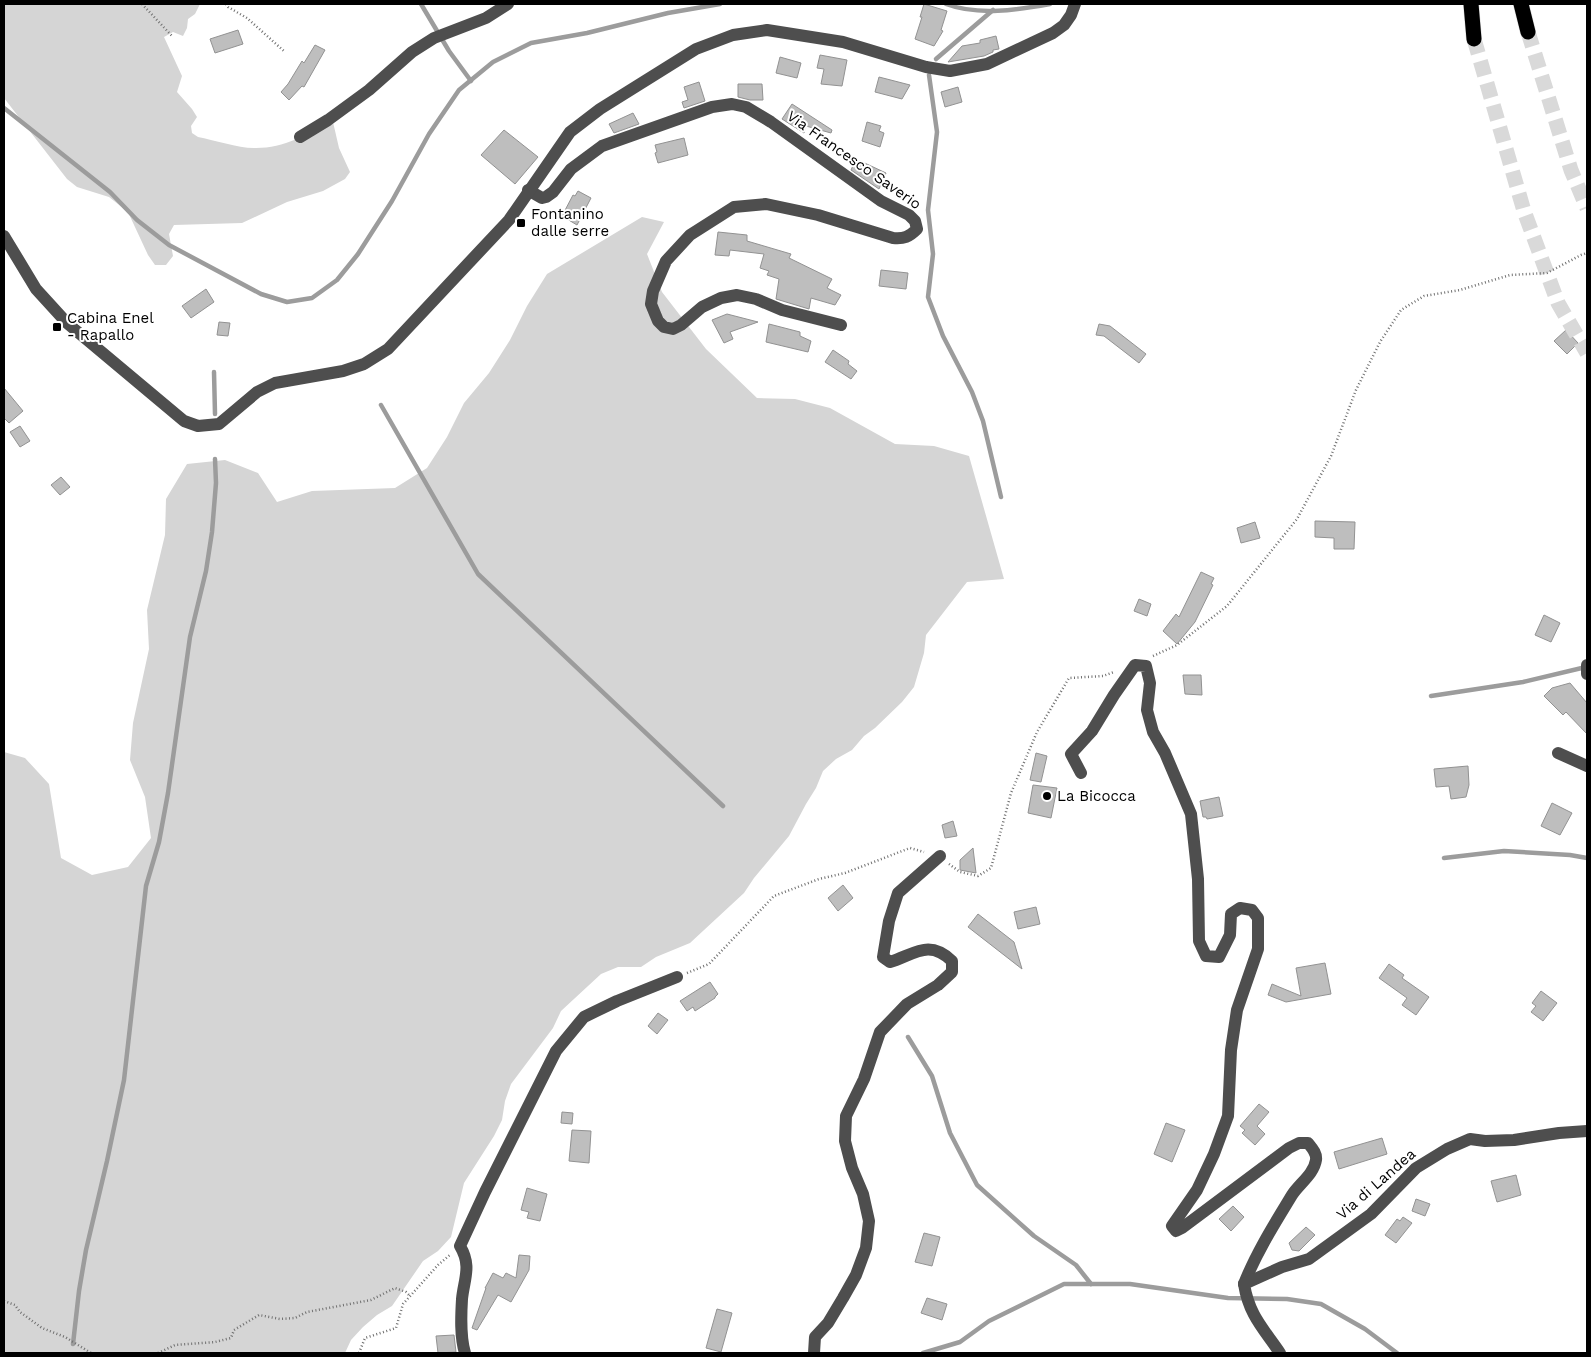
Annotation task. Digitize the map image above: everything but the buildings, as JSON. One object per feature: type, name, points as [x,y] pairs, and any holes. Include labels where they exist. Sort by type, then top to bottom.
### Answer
[{"type":"highway","points":[[1471,4],[1474,38]]},
{"type":"highway","points":[[1521,4],[1528,32]]},
{"type":"street","points":[[300,137],[328,120],[369,90],[412,52],[434,38],[486,18],[508,4]]},
{"type":"street","points":[[4,236],[36,289],[66,323],[184,421],[198,426],[219,424],[256,392],[275,383],[343,371],[364,364],[388,349],[509,220],[570,132],[600,109],[696,49],[733,35],[767,30],[843,42],[926,67],[950,71],[987,64],[1053,33],[1064,25],[1072,15],[1075,4]]},
{"type":"street","name":"Via Francesco Saverio","points":[[528,190],[542,198],[546,197],[571,169],[602,146],[620,139],[712,107],[732,104],[746,107],[771,122],[881,201],[909,215],[915,220],[917,229],[911,236],[902,239],[893,238],[818,215],[766,204],[734,207],[690,234],[666,261],[653,290],[651,304],[658,321],[664,327],[673,329],[682,325],[702,308],[721,298],[737,295],[756,299],[782,310],[841,325]]},
{"type":"street","points":[[1081,773],[1071,754],[1092,731],[1135,665],[1146,666],[1150,683],[1147,710],[1153,732],[1166,753],[1191,814],[1198,879],[1199,941],[1206,956],[1219,957],[1230,935],[1231,914],[1240,908],[1252,910],[1258,918],[1258,948],[1238,1010],[1231,1050],[1228,1116],[1214,1154],[1197,1190],[1172,1226],[1176,1231],[1182,1228],[1289,1148],[1299,1143],[1308,1143],[1314,1151],[1316,1160],[1311,1171],[1293,1193],[1250,1268],[1244,1284],[1247,1301],[1253,1315],[1280,1353]]},
{"type":"street","points":[[1587,665],[1587,674]]},
{"type":"street","points":[[1558,753],[1587,766]]},
{"type":"street","points":[[814,1353],[815,1337],[828,1323],[843,1298],[856,1275],[866,1248],[869,1221],[863,1194],[852,1168],[845,1141],[846,1116],[864,1079],[880,1032],[907,1004],[938,984],[952,972],[952,961],[943,952],[931,950],[915,951],[903,958],[890,962],[883,957],[889,921],[898,893],[940,856]]},
{"type":"street","points":[[465,1353],[462,1298],[468,1268],[460,1246],[556,1050],[584,1017],[617,1000],[676,977]]},
{"type":"street","name":"Via di Landea","points":[[1244,1284],[1282,1267],[1309,1260],[1371,1214],[1416,1168],[1447,1148],[1470,1139],[1485,1141],[1514,1140],[1559,1133],[1587,1132]]},
{"type":"path","points":[[142,4],[172,36]]},
{"type":"path","points":[[226,4],[247,18],[285,52]]},
{"type":"path","points":[[1150,658],[1177,645],[1227,606],[1297,519],[1331,456],[1356,390],[1380,342],[1402,310],[1424,296],[1460,290],[1510,275],[1547,273],[1587,253]]},
{"type":"path","points":[[676,977],[709,964],[774,896],[820,879],[845,873],[910,848],[940,856],[960,872],[978,876],[991,868],[1011,793],[1037,732],[1070,678],[1103,676],[1120,671]]},
{"type":"path","points":[[359,1353],[365,1338],[396,1328],[403,1304],[438,1265],[460,1246]]},
{"type":"path","points":[[158,1353],[175,1345],[214,1342],[231,1338],[234,1330],[259,1315],[280,1319],[295,1318],[307,1312],[371,1300],[395,1288],[406,1292],[410,1296]]},
{"type":"path","points":[[4,1300],[15,1305],[20,1312],[42,1328],[66,1337],[91,1353]]},
{"type":"shaded area","points":[[4,4],[200,4],[195,14],[188,19],[187,28],[183,36],[173,32],[164,37],[182,76],[177,92],[197,117],[191,126],[192,133],[198,137],[235,146],[250,148],[266,147],[296,140],[333,122],[339,148],[350,172],[345,179],[323,191],[287,202],[242,223],[174,225],[169,234],[173,256],[166,265],[155,265],[148,255],[128,212],[109,197],[77,187],[67,179],[4,98]]},
{"type":"shaded area","points":[[642,217],[664,222],[647,254],[662,292],[706,349],[757,398],[795,399],[830,408],[895,444],[934,446],[969,456],[1004,579],[967,582],[926,635],[924,653],[914,687],[902,702],[864,736],[852,750],[836,759],[823,771],[816,788],[789,836],[744,893],[690,943],[656,957],[641,967],[618,967],[601,974],[561,1011],[553,1028],[511,1084],[505,1101],[502,1120],[464,1183],[451,1237],[438,1251],[423,1261],[392,1306],[377,1315],[363,1327],[351,1340],[345,1353],[4,1353],[4,752],[25,758],[49,784],[61,858],[92,875],[128,867],[151,838],[145,797],[130,760],[133,723],[149,649],[147,610],[165,535],[166,499],[187,464],[225,460],[258,473],[277,502],[312,491],[395,488],[427,468],[447,437],[464,403],[489,373],[510,340],[527,306],[547,274]]},
{"type":"waterway","points":[[421,4],[449,51],[471,81]]},
{"type":"waterway","points":[[4,108],[110,192],[137,220],[169,245],[261,294],[287,302],[312,298],[337,280],[358,254],[392,201],[429,134],[459,90],[493,62],[531,43],[587,33],[668,13],[720,4]]},
{"type":"waterway","points":[[946,4],[958,8],[984,11],[1011,10],[1050,4]]},
{"type":"waterway","points":[[936,59],[993,10]]},
{"type":"waterway","points":[[929,75],[937,132],[928,210],[933,254],[928,297],[943,336],[972,392],[983,421],[1001,497]]},
{"type":"waterway","points":[[214,372],[215,414]]},
{"type":"waterway","points":[[381,405],[478,574],[723,806]]},
{"type":"waterway","points":[[73,1344],[86,1250],[124,1080],[146,886],[159,842],[168,793],[190,637],[206,571],[212,532],[216,483],[215,459]]},
{"type":"waterway","points":[[1431,696],[1523,682],[1586,667]]},
{"type":"waterway","points":[[1444,858],[1504,851],[1570,855],[1587,858]]},
{"type":"waterway","points":[[908,1037],[932,1076],[950,1133],[977,1185],[1034,1236],[1076,1265],[1091,1284]]},
{"type":"waterway","points":[[923,1353],[960,1342],[989,1321],[1064,1284],[1130,1284],[1228,1298],[1287,1299],[1321,1304],[1365,1329],[1397,1353]]},
{"type":"tunnel","points":[[1528,32],[1571,170],[1587,208]]},
{"type":"tunnel","points":[[1474,39],[1524,211],[1558,303],[1587,353]]},
{"type":"place","name":"Fontanino dalle serre","points":[[521,223]]},
{"type":"place","name":"Cabina Enel - Rapallo","points":[[57,327]]},
{"type":"place","name":"La Bicocca","points":[[1047,796]]}]
